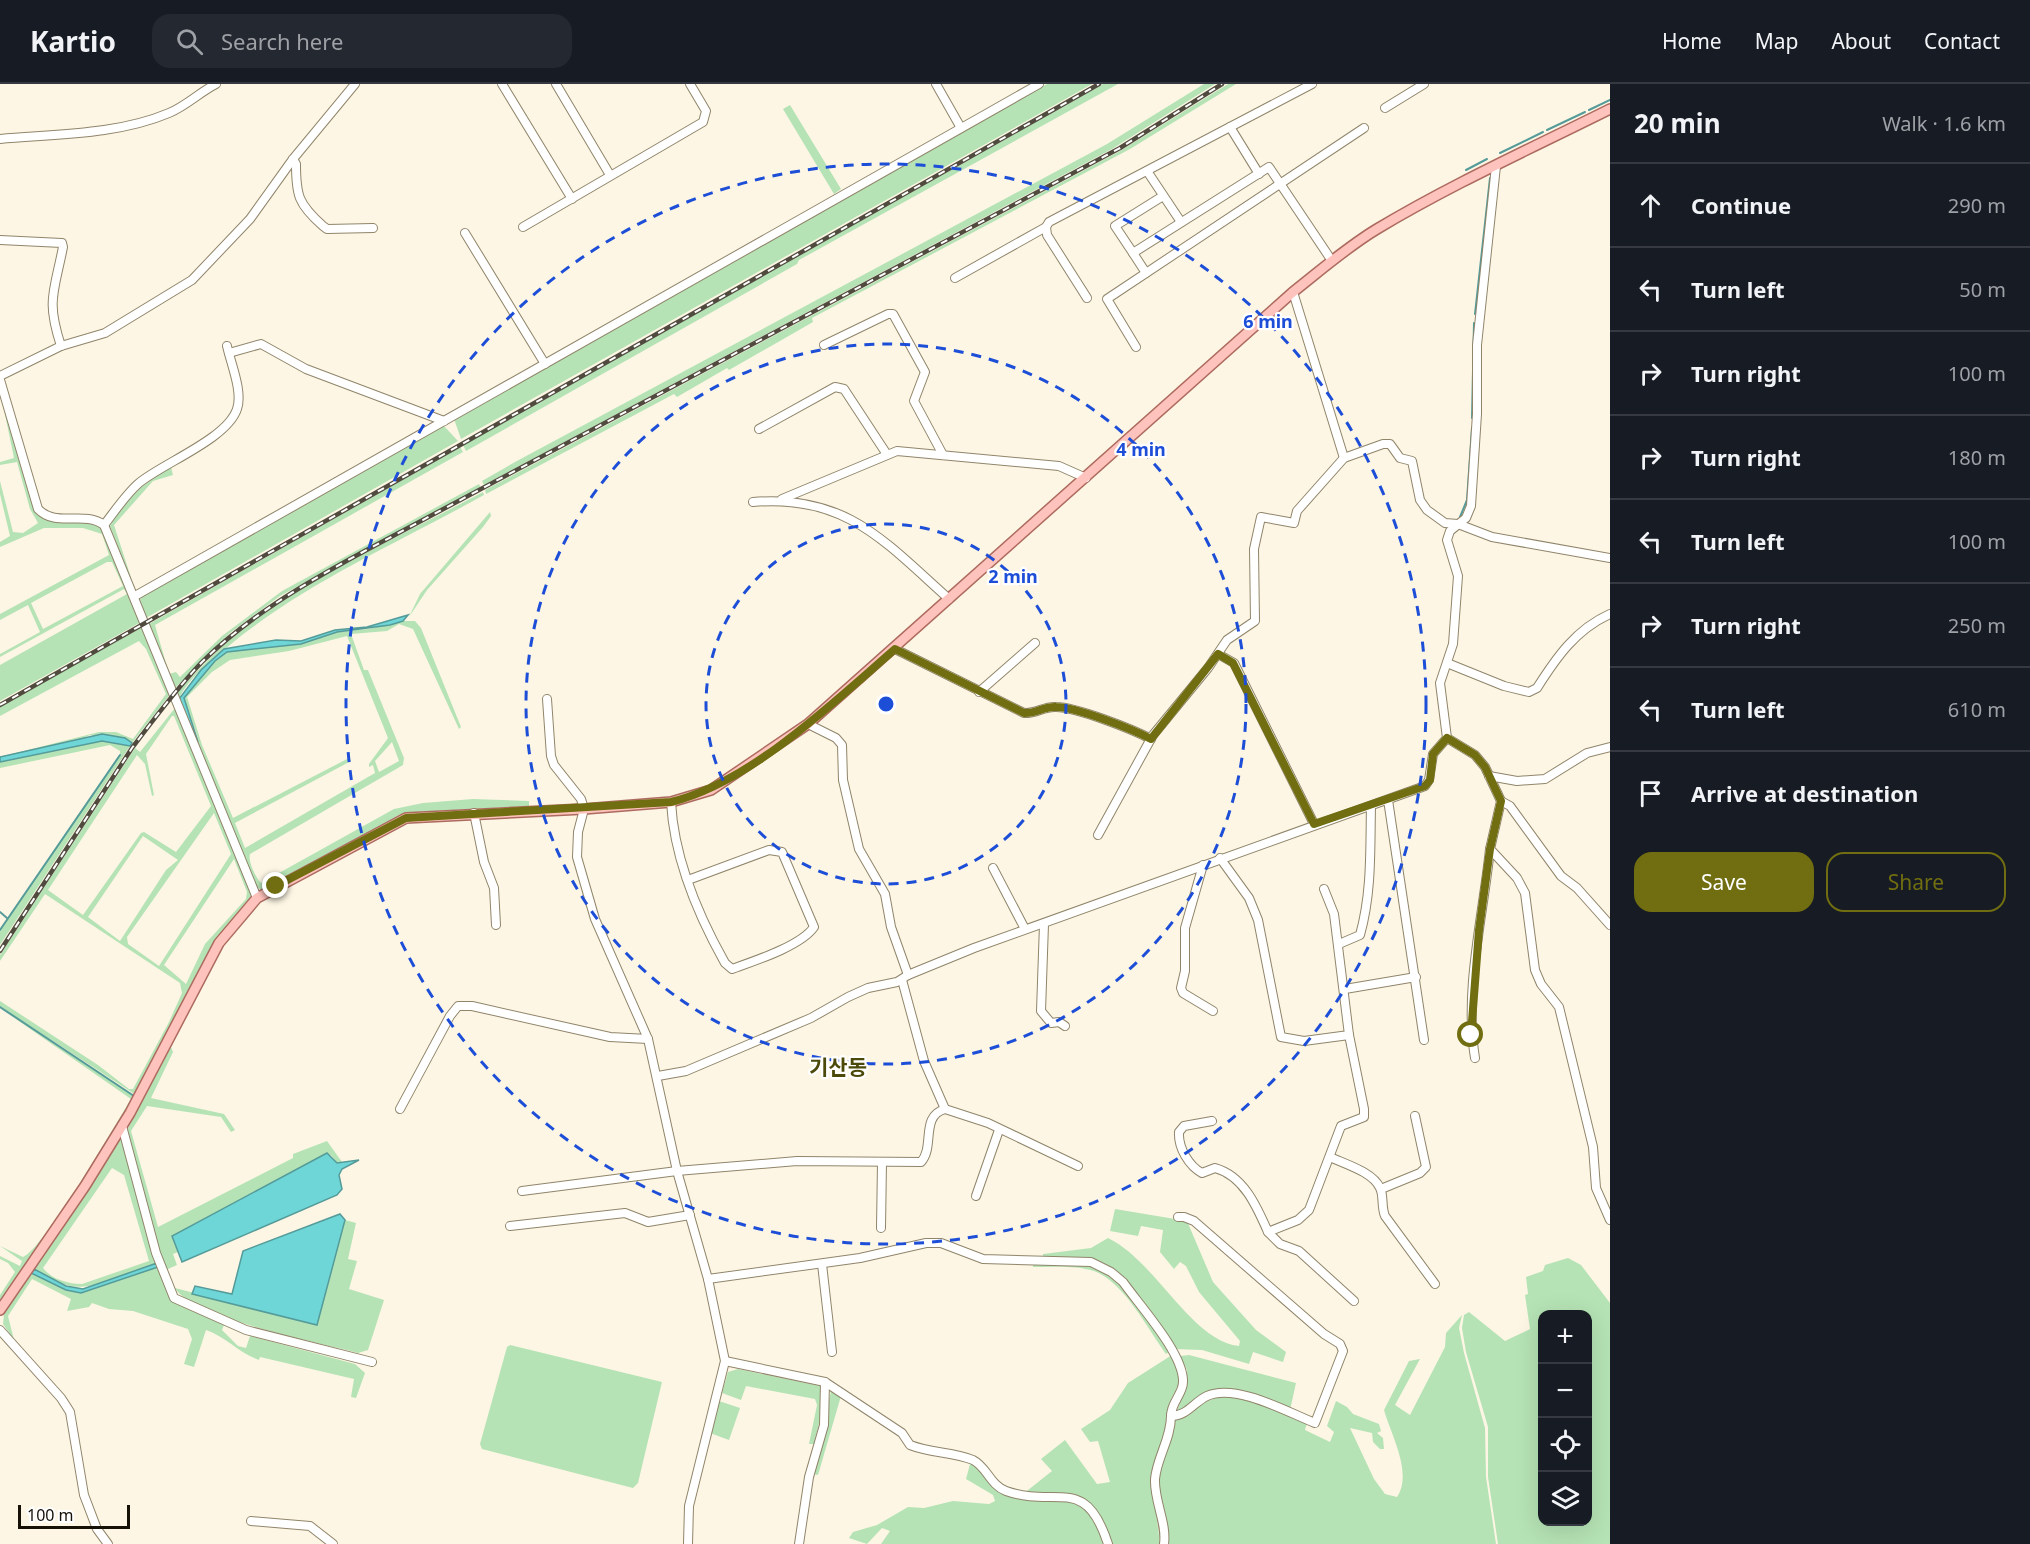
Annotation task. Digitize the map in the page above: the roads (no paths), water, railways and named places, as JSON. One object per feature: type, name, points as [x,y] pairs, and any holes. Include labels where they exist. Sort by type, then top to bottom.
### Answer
[{"type":"main road","points":[[0,1310],[85,1186],[122,1126],[219,943],[257,898],[406,818],[671,802],[711,790],[808,724],[895,649],[1293,292],[1332,261],[1378,228],[1610,109]]},
{"type":"street","points":[[0,139],[119,128],[152,120],[172,112],[216,84]]},
{"type":"street","points":[[257,898],[104,525],[98,521],[84,519],[51,519],[38,509],[0,378],[61,346],[84,337],[105,333],[192,280],[250,219],[293,159],[355,84]]},
{"type":"street","points":[[502,84],[572,199]]},
{"type":"street","points":[[556,84],[610,175]]},
{"type":"street","points":[[523,227],[703,122],[706,111],[690,84]]},
{"type":"street","points":[[936,84],[961,128]]},
{"type":"street","points":[[135,596],[1039,84]]},
{"type":"street","points":[[955,278],[1046,227],[1054,219],[1312,84]]},
{"type":"street","points":[[1385,108],[1424,84]]},
{"type":"street","points":[[1230,127],[1259,174]]},
{"type":"street","points":[[1136,347],[1107,299],[1364,128]]},
{"type":"street","points":[[293,159],[296,164],[298,196],[322,226],[327,229],[373,228]]},
{"type":"street","points":[[658,1076],[686,1071],[811,1018],[848,997],[1025,929],[1425,786],[1430,780],[1433,754],[1447,738],[1440,682],[1453,644],[1458,576],[1448,540],[1450,531],[1466,518],[1472,498],[1477,414],[1477,345],[1496,166]]},
{"type":"street","points":[[1133,253],[1269,167],[1332,261]]},
{"type":"street","points":[[1147,171],[1181,222]]},
{"type":"street","points":[[1146,273],[1115,226],[1163,196]]},
{"type":"street","points":[[1046,227],[1047,235],[1086,298]]},
{"type":"street","points":[[465,233],[545,364]]},
{"type":"street","points":[[0,240],[62,243],[51,299],[51,317],[61,346]]},
{"type":"street","points":[[1293,292],[1344,458]]},
{"type":"street","points":[[824,345],[888,314],[893,314],[925,372],[914,401],[943,455]]},
{"type":"street","points":[[104,525],[139,483],[193,450],[232,419],[238,407],[239,395],[228,350],[261,344],[306,369],[444,421]]},
{"type":"street","points":[[759,429],[836,387],[844,388],[886,453]]},
{"type":"street","points":[[1098,835],[1151,739],[1227,640],[1256,621],[1254,549],[1261,517],[1294,524],[1297,511],[1344,458],[1383,444],[1390,444],[1400,458],[1412,461],[1420,500],[1427,510],[1445,523],[1458,524],[1492,537],[1610,558]]},
{"type":"street","points":[[782,499],[872,463],[886,453],[897,450],[1059,466],[1086,478]]},
{"type":"street","points":[[753,502],[782,499],[798,501],[856,520],[878,535],[949,599]]},
{"type":"street","points":[[1446,663],[1504,686],[1529,692],[1537,688],[1570,642],[1590,624],[1610,614]]},
{"type":"street","points":[[979,692],[1035,643]]},
{"type":"street","points":[[895,649],[1024,713],[1035,714],[1056,706],[1121,725],[1151,739]]},
{"type":"street","points":[[1218,654],[1233,663],[1314,824]]},
{"type":"street","points":[[547,699],[551,756],[554,765],[581,800],[584,809],[578,832],[580,867],[595,919],[648,1039],[658,1076],[677,1171],[708,1279],[724,1361],[689,1506],[688,1544]]},
{"type":"street","points":[[808,724],[836,738],[842,745],[843,780],[859,849],[885,894],[924,1061],[945,1109]]},
{"type":"street","points":[[1447,738],[1475,755],[1489,776],[1501,801],[1510,806],[1561,876],[1577,888],[1610,925]]},
{"type":"street","points":[[1489,776],[1518,782],[1545,779],[1587,753],[1610,747]]},
{"type":"street","points":[[1388,800],[1424,1040]]},
{"type":"street","points":[[1474,1058],[1471,1035],[1475,978],[1490,849],[1501,801]]},
{"type":"street","points":[[671,802],[672,816],[688,880],[695,903],[725,963],[732,969],[800,939],[814,927],[782,852],[769,850],[688,880]]},
{"type":"street","points":[[1339,944],[1360,935],[1369,897],[1371,806]]},
{"type":"street","points":[[474,813],[484,862],[494,888],[496,925]]},
{"type":"street","points":[[1490,849],[1517,878],[1525,893],[1535,970],[1541,984],[1559,1007],[1593,1147],[1596,1188],[1610,1220]]},
{"type":"street","points":[[1220,858],[1249,898],[1258,920],[1281,1037],[1304,1041],[1349,1035]]},
{"type":"street","points":[[1203,865],[1185,928],[1183,949],[1185,971],[1181,988],[1183,993],[1213,1011]]},
{"type":"street","points":[[993,868],[1025,929]]},
{"type":"street","points":[[1268,1232],[1298,1220],[1309,1210],[1341,1126],[1364,1117],[1349,1035],[1334,914],[1324,889]]},
{"type":"street","points":[[1044,924],[1041,1011],[1051,1023],[1059,1022],[1065,1026]]},
{"type":"street","points":[[1345,989],[1416,977]]},
{"type":"street","points":[[400,1109],[450,1016],[458,1006],[472,1006],[610,1036],[648,1039]]},
{"type":"street","points":[[522,1191],[677,1171],[797,1161],[921,1162],[926,1156],[932,1118],[937,1111],[945,1109],[988,1123],[1078,1166]]},
{"type":"street","points":[[1381,1189],[1420,1173],[1426,1167],[1415,1116]]},
{"type":"street","points":[[1212,1121],[1184,1126],[1179,1132],[1186,1157],[1193,1168],[1202,1173],[1215,1168],[1241,1184],[1256,1204],[1268,1232],[1280,1244],[1299,1251],[1354,1301]]},
{"type":"street","points":[[122,1126],[156,1253],[174,1298],[246,1330],[372,1362]]},
{"type":"street","points":[[976,1196],[999,1130]]},
{"type":"street","points":[[1330,1157],[1369,1176],[1381,1189],[1381,1204],[1385,1216],[1435,1284]]},
{"type":"street","points":[[881,1228],[882,1162]]},
{"type":"street","points":[[510,1226],[625,1213],[648,1222],[690,1215]]},
{"type":"street","points":[[1171,1416],[1180,1416],[1207,1396],[1239,1393],[1315,1423],[1343,1351],[1340,1344],[1324,1334],[1194,1221],[1178,1217]]},
{"type":"street","points":[[708,1279],[822,1264],[926,1243],[941,1243],[983,1259],[1091,1262],[1111,1272],[1123,1282],[1180,1362],[1184,1385],[1171,1407],[1171,1429],[1157,1466],[1155,1482],[1164,1544]]},
{"type":"street","points":[[822,1264],[832,1352]]},
{"type":"street","points":[[0,1330],[61,1398],[70,1412],[84,1495],[97,1529],[108,1544]]},
{"type":"street","points":[[724,1361],[825,1382],[902,1433],[910,1445],[972,1460],[993,1484],[1003,1490],[1027,1495],[1072,1498],[1085,1503],[1095,1512],[1108,1544]]},
{"type":"street","points":[[800,1544],[809,1477],[824,1425],[825,1382]]},
{"type":"street","points":[[252,1521],[310,1526],[333,1544]]},
{"type":"water","points":[[408,615],[403,621],[390,625],[337,632],[301,644],[227,652],[215,661],[184,698],[198,742],[179,699],[201,670],[224,649],[276,640],[301,641],[335,630],[367,627]]},
{"type":"water","points":[[102,734],[125,738],[132,743],[130,746],[102,741],[0,762],[0,757]]},
{"type":"water","points":[[327,1153],[337,1163],[359,1160],[342,1169],[339,1175],[342,1189],[337,1195],[182,1262],[172,1236]]},
{"type":"water","points":[[340,1214],[345,1220],[317,1325],[192,1294],[195,1286],[232,1294],[243,1251]]},
{"type":"water","points":[[157,1263],[158,1267],[81,1293],[66,1290],[31,1273],[34,1269],[66,1286],[83,1289]]},
{"type":"waterway","points":[[1589,110],[1610,100]]},
{"type":"waterway","points":[[1547,130],[1585,112]]},
{"type":"waterway","points":[[1500,153],[1543,132]]},
{"type":"waterway","points":[[1466,170],[1487,159]]},
{"type":"waterway","points":[[1475,314],[1490,178]]},
{"type":"waterway","points":[[1472,418],[1474,323]]},
{"type":"waterway","points":[[1460,517],[1467,500],[1472,428]]},
{"type":"waterway","points":[[0,930],[120,755]]},
{"type":"waterway","points":[[0,912],[7,918]]},
{"type":"waterway","points":[[0,1007],[134,1096]]},
{"type":"railway","points":[[0,705],[1099,84]]},
{"type":"railway","points":[[0,951],[132,748],[157,715],[202,662],[258,615],[361,553],[1120,148],[1222,84]]},
{"type":"district","name":"기산동","points":[[838,1067]]}]
